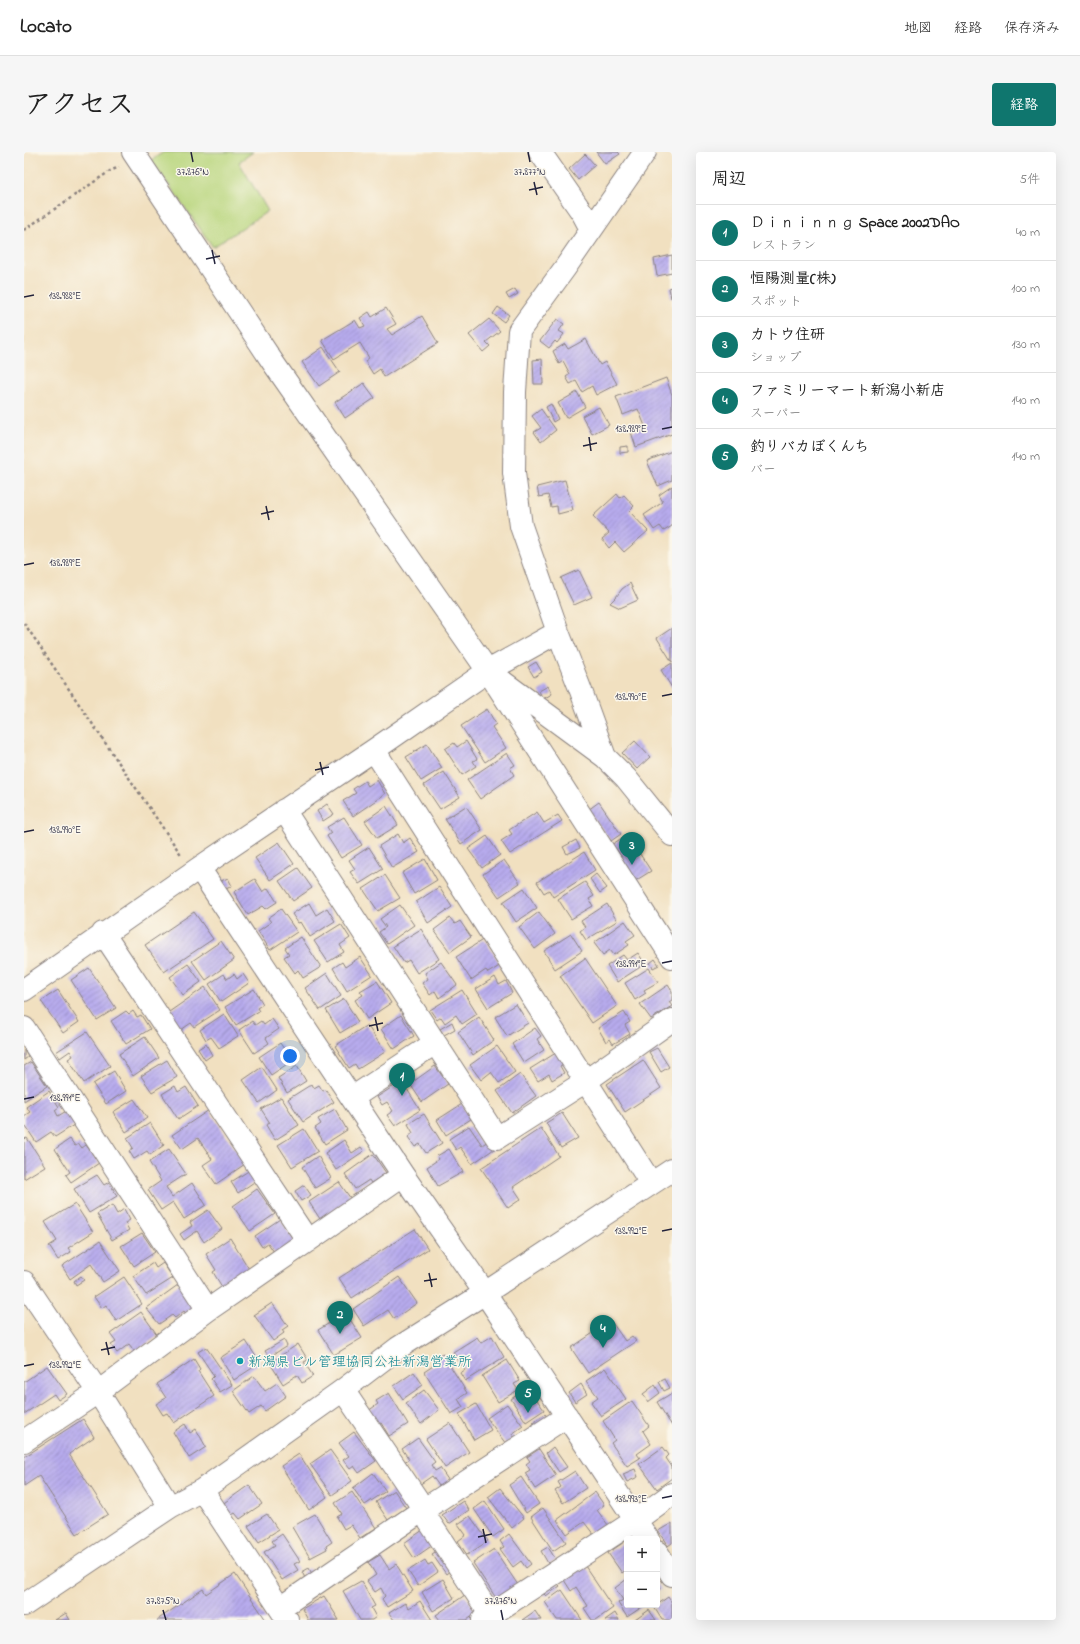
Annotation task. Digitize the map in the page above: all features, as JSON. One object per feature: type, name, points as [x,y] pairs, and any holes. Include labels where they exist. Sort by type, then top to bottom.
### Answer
[{"type":"street","points":[[540,152],[583,214],[591,229]]},
{"type":"street","points":[[605,757],[558,632],[521,526],[514,473],[515,392],[519,331],[645,152]]},
{"type":"street","points":[[139,154],[279,371],[488,671],[672,957]]},
{"type":"street","points":[[24,990],[103,933],[488,671],[558,632]]},
{"type":"street","points":[[488,671],[605,757],[626,778],[672,835]]},
{"type":"street","points":[[374,750],[651,1183]]},
{"type":"street","points":[[284,810],[497,1138],[586,1080],[672,1020]]},
{"type":"street","points":[[198,868],[403,1175],[485,1293],[646,1536]]},
{"type":"street","points":[[103,933],[308,1241]]},
{"type":"street","points":[[24,1028],[208,1310]]},
{"type":"street","points":[[352,1098],[435,1043]]},
{"type":"street","points":[[24,1605],[170,1508],[202,1490],[398,1348],[485,1293],[672,1170]]},
{"type":"street","points":[[24,1441],[98,1392],[208,1310],[403,1175]]},
{"type":"street","points":[[24,1282],[98,1392],[170,1508]]},
{"type":"street","points":[[342,1390],[417,1499],[430,1523],[489,1618],[636,1520],[672,1494]]},
{"type":"street","points":[[202,1490],[284,1614],[423,1510],[567,1416]]},
{"type":"street","points":[[660,1557],[672,1575]]},
{"type":"path","points":[[24,230],[110,171],[139,154]]},
{"type":"path","points":[[24,623],[190,868],[198,868]]},
{"type":"green space","points":[[164,152],[253,152],[239,162],[268,211],[213,247],[151,160]]},
{"type":"building","points":[[596,152],[618,152],[620,154],[605,164]]},
{"type":"building","points":[[585,154],[595,165],[578,180],[569,169]]},
{"type":"building","points":[[672,255],[672,273],[657,276],[654,259]]},
{"type":"building","points":[[672,287],[672,298],[671,298],[669,288]]},
{"type":"building","points":[[515,289],[518,294],[509,299],[506,294]]},
{"type":"building","points":[[498,307],[509,315],[504,322],[493,314]]},
{"type":"building","points":[[386,308],[396,324],[387,329],[392,335],[422,316],[438,343],[384,377],[380,369],[373,374],[365,361],[369,358],[360,343],[334,359],[322,340],[355,320],[360,328],[365,326],[360,318],[369,312],[372,317]]},
{"type":"building","points":[[489,319],[500,331],[486,342],[490,346],[483,352],[469,335]]},
{"type":"building","points":[[557,319],[564,324],[559,331],[564,334],[557,343],[555,341],[549,348],[540,341]]},
{"type":"building","points":[[586,339],[600,365],[605,362],[617,384],[596,395],[592,386],[582,392],[576,381],[570,384],[566,377],[570,374],[563,361],[559,364],[553,351],[565,344],[568,349]]},
{"type":"building","points":[[323,347],[340,372],[319,386],[302,362]]},
{"type":"building","points":[[542,359],[543,384],[534,384],[533,360]]},
{"type":"building","points":[[666,378],[672,395],[672,434],[636,447],[631,432],[645,426],[638,409],[623,415],[616,397]]},
{"type":"building","points":[[364,383],[375,398],[345,418],[335,402]]},
{"type":"building","points":[[577,392],[585,407],[566,418],[558,403]]},
{"type":"building","points":[[551,404],[558,419],[553,422],[546,407]]},
{"type":"building","points":[[599,407],[609,425],[592,434],[582,416]]},
{"type":"building","points":[[541,409],[556,430],[541,442],[534,432],[541,428],[532,416]]},
{"type":"building","points":[[628,446],[628,452],[620,453],[620,447]]},
{"type":"building","points":[[672,451],[672,480],[658,486],[647,461]]},
{"type":"building","points":[[565,480],[573,510],[558,514],[557,506],[551,507],[548,495],[539,497],[537,487]]},
{"type":"building","points":[[672,486],[672,526],[664,531],[660,526],[654,530],[644,515],[663,502],[659,495]]},
{"type":"building","points":[[617,494],[620,498],[624,495],[634,506],[629,511],[648,531],[624,552],[615,542],[609,548],[602,539],[609,533],[593,516]]},
{"type":"building","points":[[579,570],[592,597],[574,605],[561,578]]},
{"type":"building","points":[[630,583],[638,600],[620,608],[610,603],[622,589]]},
{"type":"building","points":[[672,628],[672,662],[657,638]]},
{"type":"building","points":[[536,662],[542,672],[534,677],[528,667]]},
{"type":"building","points":[[672,663],[672,688],[661,670]]},
{"type":"building","points":[[548,686],[552,694],[543,699],[539,691]]},
{"type":"building","points":[[487,709],[496,724],[492,727],[506,748],[485,762],[461,726]]},
{"type":"building","points":[[466,741],[477,759],[473,761],[476,766],[462,775],[445,749],[454,743],[457,747]]},
{"type":"building","points":[[635,741],[650,757],[637,769],[622,753]]},
{"type":"building","points":[[427,744],[442,768],[421,781],[406,757]]},
{"type":"building","points":[[507,753],[515,765],[510,768],[514,775],[480,799],[467,780]]},
{"type":"building","points":[[444,772],[460,797],[440,809],[424,785]]},
{"type":"building","points":[[377,780],[385,794],[353,816],[343,801],[356,793],[353,789],[365,781],[368,786]]},
{"type":"building","points":[[599,802],[621,834],[611,841],[588,810]]},
{"type":"building","points":[[327,804],[334,814],[323,821],[317,811]]},
{"type":"building","points":[[386,806],[398,825],[377,838],[365,821]]},
{"type":"building","points":[[466,806],[482,830],[461,844],[445,819]]},
{"type":"building","points":[[537,812],[544,823],[558,815],[562,821],[510,854],[501,841],[512,834],[509,830]]},
{"type":"building","points":[[344,817],[362,845],[341,858],[327,836],[331,833],[327,827]]},
{"type":"building","points":[[398,834],[403,843],[410,838],[419,852],[392,868],[379,846]]},
{"type":"building","points":[[487,836],[500,855],[482,868],[468,849]]},
{"type":"building","points":[[622,838],[633,854],[638,851],[651,871],[635,881],[611,845]]},
{"type":"building","points":[[576,840],[580,848],[567,854],[563,847]]},
{"type":"building","points":[[279,842],[294,864],[270,880],[255,858]]},
{"type":"building","points":[[369,847],[383,869],[359,884],[350,872],[355,869],[349,860]]},
{"type":"building","points":[[584,852],[595,870],[553,897],[549,890],[544,893],[537,882]]},
{"type":"building","points":[[425,859],[437,880],[414,894],[402,873]]},
{"type":"building","points":[[504,860],[520,883],[499,897],[483,874]]},
{"type":"building","points":[[298,868],[312,888],[293,901],[279,881]]},
{"type":"building","points":[[596,874],[607,888],[600,893],[590,879]]},
{"type":"building","points":[[385,875],[400,898],[378,911],[363,889]]},
{"type":"building","points":[[228,878],[232,886],[224,890],[221,881]]},
{"type":"building","points":[[255,879],[263,892],[268,888],[277,902],[266,909],[263,906],[248,915],[234,892]]},
{"type":"building","points":[[585,882],[594,896],[589,899],[593,906],[571,919],[558,899]]},
{"type":"building","points":[[439,887],[452,907],[428,923],[416,902]]},
{"type":"building","points":[[524,888],[537,908],[516,922],[503,902]]},
{"type":"building","points":[[309,903],[316,915],[327,908],[335,921],[310,937],[301,922],[298,923],[292,914]]},
{"type":"building","points":[[607,904],[617,921],[586,940],[580,931],[585,927],[581,921]]},
{"type":"building","points":[[400,905],[414,925],[387,944],[379,932],[386,927],[380,919]]},
{"type":"building","points":[[281,909],[297,932],[270,950],[258,931],[271,922],[268,918]]},
{"type":"building","points":[[194,912],[213,939],[164,972],[145,945]]},
{"type":"building","points":[[539,912],[555,934],[535,949],[519,927]]},
{"type":"building","points":[[450,918],[455,924],[460,921],[471,937],[450,952],[434,930]]},
{"type":"building","points":[[625,921],[635,935],[626,941],[629,945],[614,955],[610,950],[603,955],[594,943]]},
{"type":"building","points":[[341,924],[350,938],[340,945],[344,952],[328,962],[314,941]]},
{"type":"building","points":[[421,929],[439,959],[417,973],[409,960],[404,963],[393,946]]},
{"type":"building","points":[[571,934],[582,951],[555,969],[544,951]]},
{"type":"building","points":[[301,937],[321,967],[303,978],[298,970],[295,973],[284,957],[289,954],[285,948]]},
{"type":"building","points":[[484,939],[501,965],[488,973],[486,970],[471,980],[456,957]]},
{"type":"building","points":[[221,941],[234,960],[206,980],[192,961]]},
{"type":"building","points":[[638,953],[645,964],[617,982],[607,966],[623,955],[627,960]]},
{"type":"building","points":[[360,957],[372,975],[347,991],[333,968],[342,962],[345,967]]},
{"type":"building","points":[[585,958],[617,1006],[592,1023],[560,976]]},
{"type":"building","points":[[655,959],[659,965],[653,968],[650,963]]},
{"type":"building","points":[[441,962],[457,985],[439,998],[435,991],[430,995],[422,983],[428,979],[425,973]]},
{"type":"building","points":[[188,964],[201,982],[183,995],[170,977]]},
{"type":"building","points":[[89,968],[116,1008],[97,1020],[71,980]]},
{"type":"building","points":[[649,968],[658,982],[644,990],[646,993],[635,1000],[625,983]]},
{"type":"building","points":[[327,973],[341,996],[320,1010],[305,988]]},
{"type":"building","points":[[224,974],[227,979],[234,974],[237,979],[243,974],[249,983],[221,1002],[209,984]]},
{"type":"building","points":[[495,977],[499,985],[506,981],[512,993],[488,1008],[476,989]]},
{"type":"building","points":[[377,981],[391,1003],[367,1019],[355,1000],[363,995],[360,991]]},
{"type":"building","points":[[668,985],[672,991],[672,1000],[669,1002],[672,1006],[651,1019],[640,1004]]},
{"type":"building","points":[[205,987],[220,1010],[194,1027],[191,1023],[181,1030],[169,1012]]},
{"type":"building","points":[[254,989],[263,1004],[257,1008],[259,1011],[236,1025],[225,1007]]},
{"type":"building","points":[[58,990],[79,1022],[63,1033],[41,1001]]},
{"type":"building","points":[[462,990],[477,1014],[462,1024],[456,1015],[445,1023],[441,1017],[437,1020],[430,1010]]},
{"type":"building","points":[[344,999],[358,1022],[340,1033],[326,1010]]},
{"type":"building","points":[[516,1004],[528,1023],[507,1036],[495,1017]]},
{"type":"building","points":[[126,1011],[129,1014],[133,1011],[137,1017],[141,1015],[150,1029],[126,1044],[111,1021]]},
{"type":"building","points":[[624,1012],[630,1022],[625,1025],[630,1034],[613,1044],[610,1039],[606,1042],[598,1028]]},
{"type":"building","points":[[224,1014],[238,1036],[219,1048],[211,1037],[206,1040],[200,1030]]},
{"type":"building","points":[[401,1015],[414,1036],[394,1049],[381,1029]]},
{"type":"building","points":[[479,1017],[494,1040],[473,1055],[458,1032]]},
{"type":"building","points":[[272,1019],[279,1029],[266,1038],[269,1043],[254,1053],[239,1030],[252,1021],[255,1025],[261,1021],[264,1025]]},
{"type":"building","points":[[452,1022],[455,1029],[444,1035],[440,1029]]},
{"type":"building","points":[[367,1025],[385,1052],[358,1069],[355,1064],[349,1068],[335,1046]]},
{"type":"building","points":[[535,1028],[541,1036],[537,1039],[544,1050],[524,1063],[512,1044]]},
{"type":"building","points":[[87,1032],[110,1066],[84,1083],[68,1059],[73,1056],[70,1051],[60,1058],[56,1052]]},
{"type":"building","points":[[145,1037],[159,1058],[133,1076],[119,1054]]},
{"type":"building","points":[[280,1043],[286,1052],[290,1049],[296,1058],[271,1075],[259,1057]]},
{"type":"building","points":[[206,1044],[212,1055],[205,1060],[198,1049]]},
{"type":"building","points":[[497,1046],[515,1072],[499,1083],[491,1072],[481,1080],[470,1065]]},
{"type":"building","points":[[657,1048],[669,1067],[661,1072],[649,1052]]},
{"type":"building","points":[[24,1050],[28,1057],[24,1060]]},
{"type":"building","points":[[559,1051],[566,1062],[560,1066],[564,1073],[552,1080],[549,1074],[538,1081],[530,1069]]},
{"type":"building","points":[[167,1060],[177,1077],[152,1092],[141,1076]]},
{"type":"building","points":[[643,1060],[661,1088],[625,1112],[607,1084]]},
{"type":"building","points":[[31,1062],[47,1086],[24,1101],[24,1066]]},
{"type":"building","points":[[297,1066],[306,1081],[287,1093],[278,1078]]},
{"type":"building","points":[[435,1066],[448,1084],[422,1102],[410,1084]]},
{"type":"building","points":[[262,1067],[277,1090],[259,1103],[243,1080]]},
{"type":"building","points":[[114,1071],[126,1091],[106,1104],[93,1084]]},
{"type":"building","points":[[520,1074],[536,1096],[512,1113],[497,1091]]},
{"type":"building","points":[[402,1081],[420,1110],[395,1126],[387,1115],[393,1111],[387,1102],[382,1105],[377,1097]]},
{"type":"building","points":[[312,1084],[314,1088],[319,1085],[323,1091],[326,1090],[334,1102],[303,1122],[288,1099]]},
{"type":"building","points":[[175,1086],[178,1092],[186,1087],[198,1106],[178,1119],[162,1094]]},
{"type":"building","points":[[49,1091],[59,1107],[55,1110],[58,1116],[68,1110],[77,1123],[55,1137],[51,1132],[36,1142],[24,1124],[24,1116],[30,1112],[26,1107]]},
{"type":"building","points":[[281,1097],[299,1125],[275,1140],[266,1125],[270,1123],[261,1109]]},
{"type":"building","points":[[134,1099],[147,1118],[126,1132],[113,1112]]},
{"type":"building","points":[[462,1104],[471,1119],[446,1135],[437,1120]]},
{"type":"building","points":[[335,1109],[347,1130],[325,1144],[315,1128],[321,1124],[318,1119]]},
{"type":"building","points":[[209,1110],[245,1164],[216,1184],[203,1165],[212,1159],[198,1138],[182,1149],[172,1135]]},
{"type":"building","points":[[562,1113],[578,1138],[561,1148],[546,1123]]},
{"type":"building","points":[[424,1114],[442,1143],[426,1153],[420,1144],[415,1147],[408,1137],[413,1133],[408,1124]]},
{"type":"building","points":[[150,1123],[164,1145],[150,1155],[147,1151],[134,1159],[129,1151],[133,1148],[127,1138]]},
{"type":"building","points":[[469,1126],[482,1145],[488,1141],[494,1149],[472,1164],[460,1147],[456,1150],[449,1139]]},
{"type":"building","points":[[541,1128],[559,1156],[513,1187],[521,1199],[508,1208],[481,1168]]},
{"type":"building","points":[[304,1129],[318,1151],[292,1167],[278,1145]]},
{"type":"building","points":[[27,1138],[45,1166],[24,1179],[24,1139]]},
{"type":"building","points":[[70,1139],[75,1146],[79,1144],[82,1148],[86,1145],[99,1163],[71,1182],[66,1175],[70,1172],[55,1149]]},
{"type":"building","points":[[344,1140],[352,1153],[361,1147],[364,1151],[336,1170],[325,1153]]},
{"type":"building","points":[[169,1149],[186,1174],[166,1187],[172,1197],[192,1183],[206,1205],[184,1219],[173,1202],[161,1210],[148,1190],[161,1181],[149,1162]]},
{"type":"building","points":[[449,1149],[463,1172],[438,1186],[427,1167],[439,1159],[437,1156]]},
{"type":"building","points":[[373,1154],[386,1173],[371,1183],[369,1180],[355,1189],[345,1174]]},
{"type":"building","points":[[318,1156],[331,1178],[315,1188],[302,1167]]},
{"type":"building","points":[[250,1170],[257,1180],[238,1193],[231,1182]]},
{"type":"building","points":[[97,1175],[104,1185],[109,1182],[117,1196],[89,1213],[74,1189]]},
{"type":"building","points":[[339,1182],[351,1199],[320,1219],[309,1202]]},
{"type":"building","points":[[304,1185],[311,1195],[301,1201],[295,1191]]},
{"type":"building","points":[[257,1189],[275,1214],[250,1231],[233,1206]]},
{"type":"building","points":[[75,1204],[93,1232],[68,1248],[71,1252],[58,1260],[49,1246],[57,1241],[45,1222]]},
{"type":"building","points":[[112,1205],[117,1214],[124,1209],[130,1220],[125,1223],[129,1230],[112,1240],[97,1214]]},
{"type":"building","points":[[208,1210],[222,1229],[204,1242],[197,1231],[184,1240],[180,1234],[192,1226],[190,1222]]},
{"type":"building","points":[[280,1219],[295,1242],[276,1255],[268,1243],[262,1247],[255,1236]]},
{"type":"building","points":[[415,1229],[428,1249],[352,1298],[339,1278]]},
{"type":"building","points":[[142,1233],[155,1252],[134,1266],[121,1246]]},
{"type":"building","points":[[230,1238],[249,1269],[222,1287],[213,1272],[216,1270],[206,1254]]},
{"type":"building","points":[[100,1241],[120,1271],[103,1282],[91,1264],[70,1279],[62,1266]]},
{"type":"building","points":[[153,1263],[156,1268],[163,1263],[173,1278],[146,1295],[133,1276]]},
{"type":"building","points":[[81,1276],[84,1280],[76,1285],[74,1281]]},
{"type":"building","points":[[124,1277],[142,1304],[116,1321],[106,1305],[102,1308],[94,1297]]},
{"type":"building","points":[[399,1277],[417,1303],[394,1319],[388,1310],[364,1326],[353,1309]]},
{"type":"building","points":[[182,1282],[200,1306],[187,1315],[184,1311],[175,1318],[172,1315],[159,1324],[146,1308]]},
{"type":"building","points":[[272,1303],[288,1326],[282,1330],[284,1333],[273,1341],[254,1315]]},
{"type":"building","points":[[141,1312],[158,1336],[135,1352],[129,1344],[117,1353],[111,1345],[116,1342],[110,1334]]},
{"type":"building","points":[[346,1313],[362,1338],[334,1355],[318,1330]]},
{"type":"building","points":[[611,1321],[625,1341],[632,1336],[636,1341],[588,1373],[571,1348]]},
{"type":"building","points":[[492,1336],[504,1357],[465,1381],[460,1373],[465,1370],[453,1352],[477,1337],[481,1343]]},
{"type":"building","points":[[284,1340],[287,1346],[269,1357],[265,1351]]},
{"type":"building","name":"新潟県ビル管理協同公社新潟営業所","points":[[246,1341],[260,1363],[234,1380],[220,1358]]},
{"type":"building","points":[[298,1344],[308,1360],[304,1362],[313,1376],[302,1383],[297,1375],[283,1384],[270,1363]]},
{"type":"building","points":[[206,1347],[232,1385],[220,1392],[211,1379],[214,1376],[198,1352]]},
{"type":"building","points":[[443,1354],[467,1393],[458,1399],[463,1407],[451,1414],[424,1372],[439,1362],[436,1358]]},
{"type":"building","points":[[194,1359],[200,1369],[198,1371],[214,1396],[174,1423],[167,1413],[163,1415],[156,1404],[166,1398],[157,1384]]},
{"type":"building","points":[[507,1360],[520,1381],[514,1384],[518,1390],[498,1402],[482,1376]]},
{"type":"building","points":[[47,1366],[67,1394],[58,1400],[54,1394],[24,1414],[24,1382]]},
{"type":"building","points":[[605,1368],[626,1399],[601,1416],[591,1402],[598,1397],[586,1381]]},
{"type":"building","points":[[414,1372],[423,1385],[403,1399],[394,1386]]},
{"type":"building","points":[[254,1376],[265,1391],[277,1383],[286,1396],[265,1411],[261,1406],[249,1414],[233,1391]]},
{"type":"building","points":[[665,1379],[670,1388],[664,1391],[659,1382]]},
{"type":"building","points":[[581,1384],[587,1394],[575,1402],[569,1393]]},
{"type":"building","points":[[655,1385],[660,1393],[648,1402],[643,1394]]},
{"type":"building","points":[[424,1390],[439,1410],[421,1424],[406,1403]]},
{"type":"building","points":[[523,1391],[529,1400],[535,1397],[544,1410],[526,1422],[511,1399]]},
{"type":"building","points":[[389,1393],[408,1424],[389,1436],[381,1423],[377,1425],[368,1411],[378,1404],[376,1401]]},
{"type":"building","points":[[672,1393],[672,1426],[657,1402]]},
{"type":"building","points":[[632,1401],[649,1426],[643,1431],[651,1444],[637,1454],[640,1458],[627,1466],[611,1443],[615,1440],[603,1421]]},
{"type":"building","points":[[476,1404],[491,1430],[474,1440],[459,1414]]},
{"type":"building","points":[[507,1404],[523,1426],[512,1434],[514,1438],[506,1444],[487,1418]]},
{"type":"building","points":[[545,1414],[549,1420],[536,1428],[533,1422]]},
{"type":"building","points":[[83,1419],[94,1437],[69,1454],[108,1514],[77,1534],[39,1476],[24,1486],[24,1457]]},
{"type":"building","points":[[450,1423],[469,1452],[445,1468],[426,1439]]},
{"type":"building","points":[[185,1424],[190,1433],[196,1429],[206,1447],[189,1458],[173,1432]]},
{"type":"building","points":[[354,1432],[376,1461],[359,1473],[354,1466],[350,1469],[343,1460],[349,1456],[339,1443]]},
{"type":"building","points":[[418,1438],[435,1462],[431,1465],[435,1471],[440,1468],[451,1484],[442,1490],[432,1476],[419,1485],[404,1462],[409,1459],[402,1449]]},
{"type":"building","points":[[553,1447],[567,1467],[559,1472],[546,1453]]},
{"type":"building","points":[[663,1447],[669,1455],[666,1458],[672,1467],[672,1478],[657,1489],[639,1464]]},
{"type":"building","points":[[539,1449],[556,1475],[535,1489],[525,1473],[530,1470],[526,1464],[530,1461],[527,1457]]},
{"type":"building","points":[[330,1450],[352,1481],[332,1495],[310,1464]]},
{"type":"building","points":[[299,1454],[327,1497],[309,1510],[281,1466]]},
{"type":"building","points":[[635,1469],[638,1477],[627,1482],[623,1474]]},
{"type":"building","points":[[575,1471],[586,1488],[563,1503],[555,1491],[561,1487],[558,1482]]},
{"type":"building","points":[[373,1473],[386,1491],[365,1505],[353,1488]]},
{"type":"building","points":[[521,1477],[539,1504],[526,1513],[509,1485]]},
{"type":"building","points":[[249,1485],[262,1504],[240,1519],[235,1513],[229,1517],[221,1505]]},
{"type":"building","points":[[500,1488],[524,1518],[512,1528],[488,1497]]},
{"type":"building","points":[[394,1490],[406,1508],[388,1520],[376,1502]]},
{"type":"building","points":[[352,1492],[376,1528],[360,1538],[351,1525],[344,1529],[337,1517],[342,1514],[335,1503]]},
{"type":"building","points":[[595,1492],[604,1505],[597,1510],[608,1525],[594,1535],[584,1522],[567,1534],[557,1520]]},
{"type":"building","points":[[463,1501],[469,1510],[449,1524],[442,1515]]},
{"type":"building","points":[[485,1501],[504,1529],[493,1537],[474,1509]]},
{"type":"building","points":[[543,1508],[566,1542],[553,1551],[531,1517]]},
{"type":"building","points":[[267,1514],[278,1530],[259,1542],[248,1526]]},
{"type":"building","points":[[315,1514],[332,1542],[326,1546],[327,1549],[310,1558],[292,1527]]},
{"type":"building","points":[[470,1516],[488,1541],[467,1555],[458,1541],[466,1535],[458,1524]]},
{"type":"building","points":[[672,1523],[672,1543],[668,1546],[658,1531]]},
{"type":"building","points":[[423,1530],[433,1545],[414,1558],[404,1543]]},
{"type":"building","points":[[282,1534],[300,1561],[294,1564],[298,1570],[282,1580],[264,1552],[275,1545],[272,1541]]},
{"type":"building","points":[[509,1534],[531,1564],[526,1568],[521,1561],[513,1567],[500,1549],[504,1547],[500,1541]]},
{"type":"building","points":[[624,1542],[624,1571],[622,1573],[608,1553]]},
{"type":"building","points":[[548,1547],[556,1560],[549,1565],[541,1551]]},
{"type":"building","points":[[494,1549],[518,1585],[496,1598],[473,1563]]},
{"type":"building","points":[[438,1550],[451,1570],[446,1574],[432,1554]]},
{"type":"building","points":[[380,1555],[389,1569],[396,1564],[413,1591],[387,1607],[382,1599],[385,1596],[381,1588],[375,1592],[367,1581],[376,1575],[368,1562]]},
{"type":"building","points":[[425,1560],[428,1565],[432,1563],[438,1572],[418,1586],[408,1571]]},
{"type":"building","points":[[585,1566],[613,1608],[596,1620],[592,1620],[584,1608],[588,1606],[576,1587],[571,1591],[564,1580]]},
{"type":"building","points":[[309,1568],[314,1578],[307,1582],[302,1572]]},
{"type":"building","points":[[235,1574],[266,1620],[157,1620],[203,1589],[206,1594]]},
{"type":"building","points":[[443,1579],[454,1598],[433,1611],[422,1592]]},
{"type":"building","points":[[361,1581],[375,1606],[371,1608],[376,1617],[372,1620],[360,1620],[343,1591]]},
{"type":"building","points":[[624,1581],[624,1608],[640,1608],[627,1617],[618,1603],[623,1600],[615,1588]]},
{"type":"building","points":[[556,1582],[560,1586],[546,1596],[542,1592]]},
{"type":"building","points":[[562,1590],[582,1620],[557,1620],[545,1602]]},
{"type":"building","points":[[465,1595],[477,1613],[467,1620],[440,1620],[436,1615]]},
{"type":"building","points":[[324,1596],[339,1620],[308,1620],[302,1609]]},
{"type":"building","points":[[668,1597],[672,1603],[672,1620],[662,1620],[655,1608],[660,1608],[660,1603]]},
{"type":"building","points":[[420,1601],[432,1620],[394,1620],[389,1613],[405,1603],[409,1608]]},
{"type":"building","points":[[649,1610],[656,1620],[635,1620]]},
{"type":"building","points":[[535,1611],[541,1620],[522,1620]]},
{"type":"building","points":[[66,1613],[70,1620],[55,1620]]},
{"type":"building","points":[[615,1613],[619,1620],[605,1620]]},
{"type":"place","name":"カトウ住研","points":[[632,865]]},
{"type":"place","name":"Ｄｉｎｉｎｎｇ Space 2002DAO","points":[[402,1096]]},
{"type":"place","name":"恒陽測量(株)","points":[[340,1334]]},
{"type":"place","name":"ファミリーマート新潟小新店","points":[[603,1348]]},
{"type":"place","name":"新潟県ビル管理協同公社新潟営業所","points":[[240,1361]]},
{"type":"place","name":"釣りバカぼくんち","points":[[528,1413]]}]
